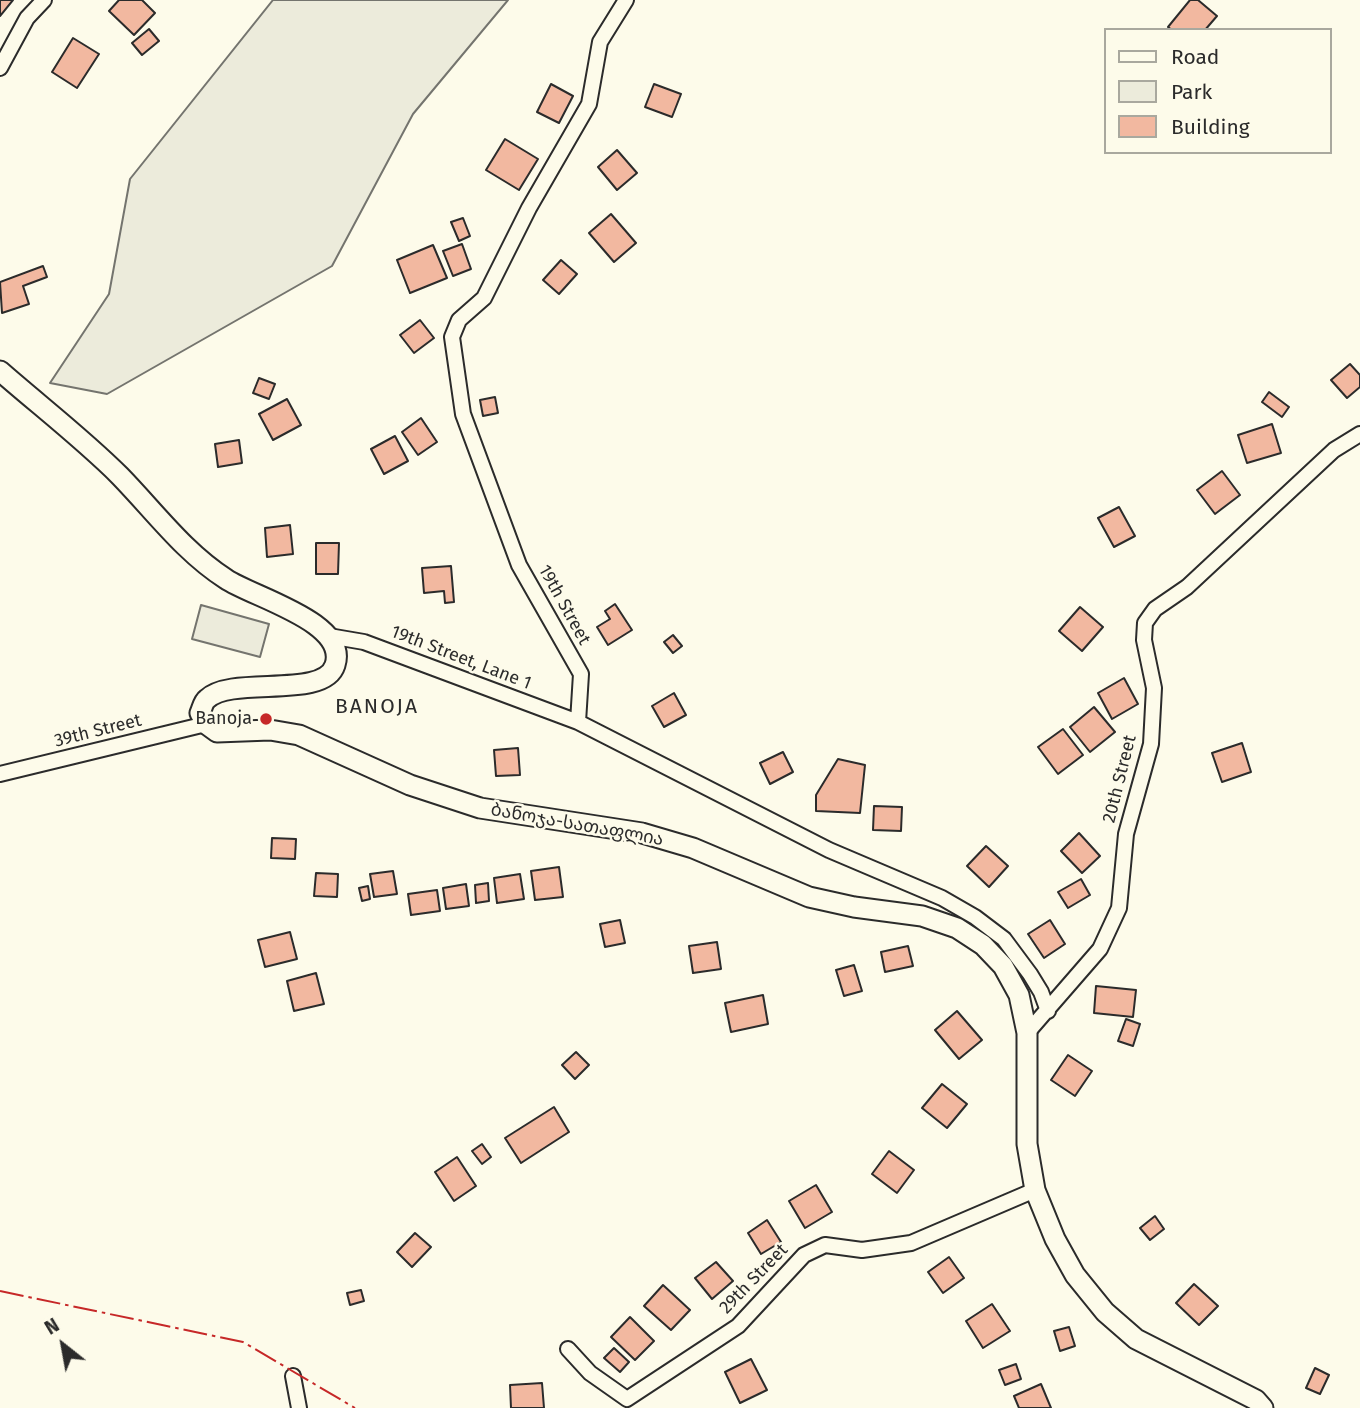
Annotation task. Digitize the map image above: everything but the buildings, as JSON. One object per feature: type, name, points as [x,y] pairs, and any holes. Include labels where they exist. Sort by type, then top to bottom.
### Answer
[{"type":"street","points":[[0,68],[27,18],[44,0]]},
{"type":"street","name":"19th Street","points":[[578,722],[581,674],[519,565],[463,414],[452,337],[459,320],[484,298],[529,208],[589,104],[600,42],[626,0]]},
{"type":"street","points":[[0,371],[118,475],[183,546],[227,580],[316,624],[329,636],[336,651],[335,666],[327,676],[312,682],[221,690],[205,700],[200,713],[206,724]]},
{"type":"street","name":"20th Street","points":[[1027,1033],[1100,949],[1119,908],[1126,834],[1151,744],[1154,688],[1144,640],[1145,623],[1155,609],[1187,587],[1334,450],[1360,434]]},
{"type":"street","name":"19th Street, Lane 1","points":[[329,636],[364,642],[578,722]]},
{"type":"street","points":[[578,722],[829,850],[942,898],[975,917],[1004,939],[1041,992],[1048,1011]]},
{"type":"street","name":"39th Street","points":[[0,774],[206,724]]},
{"type":"street","name":"ბანოჯა-სათაფლია","points":[[206,724],[217,733],[270,730],[299,735],[410,785],[480,808],[642,833],[693,848],[809,897],[854,907],[922,916],[957,928],[983,945],[1003,966],[1018,995],[1027,1033],[1027,1144],[1035,1190],[1055,1239],[1075,1275],[1105,1312],[1136,1339],[1256,1400],[1263,1408]]},
{"type":"street","name":"29th Street","points":[[568,1349],[590,1373],[629,1403],[738,1325],[804,1255],[825,1245],[862,1250],[911,1243],[1035,1190]]},
{"type":"street","points":[[293,1376],[299,1408]]},
{"type":"green space","points":[[273,0],[508,0],[413,114],[332,266],[107,394],[50,383],[109,294],[130,179]]},
{"type":"green space","points":[[201,605],[269,624],[260,657],[192,639]]},
{"type":"power","points":[[0,1291],[243,1342],[355,1408]]},
{"type":"place","name":"Banoja","points":[[266,719]]},
{"type":"district","name":"BANOJA","points":[[377,707]]}]
